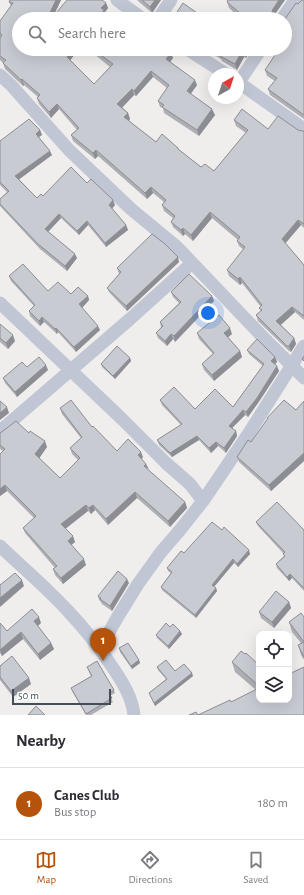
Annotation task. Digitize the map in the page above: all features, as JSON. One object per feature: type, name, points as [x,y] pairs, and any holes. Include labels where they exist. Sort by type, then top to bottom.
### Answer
[{"type":"street","points":[[117,0],[134,12]]},
{"type":"street","points":[[163,12],[171,0]]},
{"type":"street","points":[[287,12],[295,0]]},
{"type":"street","points":[[198,56],[217,68]]},
{"type":"street","points":[[244,73],[256,56]]},
{"type":"street","points":[[0,75],[12,86],[69,150],[131,209],[177,247],[304,378]]},
{"type":"street","points":[[244,86],[304,129]]},
{"type":"street","points":[[0,431],[192,263]]},
{"type":"street","points":[[0,303],[166,463],[190,484],[203,501]]},
{"type":"street","points":[[100,648],[138,584],[161,552],[203,501],[247,436],[304,346]]},
{"type":"street","points":[[0,546],[42,584],[100,648],[130,696],[134,709],[134,715]]},
{"type":"building","points":[[10,0],[56,0],[50,12],[12,12],[12,56],[68,56],[94,84],[113,64],[102,56],[168,56],[166,59],[195,80],[187,91],[212,109],[197,130],[162,107],[164,105],[158,101],[169,85],[151,71],[134,91],[132,89],[117,104],[128,113],[124,117],[156,142],[162,134],[201,167],[205,164],[214,171],[248,130],[234,120],[242,109],[268,129],[278,116],[298,130],[304,131],[304,224],[298,220],[282,239],[304,265],[304,316],[292,307],[276,321],[294,338],[289,346],[287,346],[256,315],[262,310],[259,308],[262,305],[240,277],[238,279],[227,270],[245,247],[237,241],[240,237],[210,212],[191,235],[183,228],[181,230],[171,222],[175,216],[162,205],[166,200],[151,187],[145,193],[96,150],[93,153],[71,135],[79,128],[57,104],[49,112],[37,98],[40,95],[3,63],[6,60],[0,56],[0,38],[2,35],[0,33],[0,21],[13,3],[9,2]]},
{"type":"building","points":[[67,0],[102,0],[106,3],[101,8],[104,10],[102,12],[57,12]]},
{"type":"building","points":[[142,0],[155,0],[150,7]]},
{"type":"building","points":[[228,0],[279,0],[272,12],[239,12],[227,2]]},
{"type":"building","points":[[304,0],[304,115],[268,89],[277,78],[265,70],[274,56],[292,56],[292,12],[290,12],[296,3],[298,4]]},
{"type":"building","points":[[183,3],[196,12],[177,12]]},
{"type":"building","points":[[220,56],[239,56],[235,64]]},
{"type":"building","points":[[29,119],[40,130],[36,134],[50,151],[15,176],[37,198],[41,194],[43,196],[71,167],[87,183],[91,179],[113,200],[109,205],[126,225],[105,243],[87,221],[77,231],[59,214],[45,229],[75,254],[65,266],[38,244],[0,204],[0,199],[9,191],[0,182],[0,141]]},
{"type":"building","points":[[152,234],[178,257],[126,306],[107,288],[121,272],[117,268]]},
{"type":"building","points":[[23,264],[48,291],[58,282],[71,294],[78,287],[88,296],[79,304],[98,326],[74,347],[56,328],[55,329],[42,317],[39,321],[29,311],[35,305],[9,276]]},
{"type":"building","points":[[189,274],[212,296],[174,336],[171,334],[165,341],[156,333],[163,326],[160,322],[181,302],[171,292]]},
{"type":"building","points":[[219,315],[230,328],[224,333],[240,351],[212,375],[202,364],[214,353],[197,333]]},
{"type":"building","points":[[0,324],[13,335],[6,343],[0,338]]},
{"type":"building","points":[[257,339],[275,357],[271,361],[277,366],[257,398],[246,412],[243,410],[229,426],[236,431],[224,448],[216,442],[209,448],[197,436],[170,453],[157,440],[182,424],[160,400],[174,387],[195,409],[215,389],[233,407],[264,364],[247,350]]},
{"type":"building","points":[[117,346],[130,358],[113,376],[101,364]]},
{"type":"building","points":[[39,357],[46,365],[15,392],[3,378],[22,362],[27,367]]},
{"type":"building","points":[[71,400],[92,427],[93,426],[117,451],[128,439],[141,452],[138,455],[146,464],[144,466],[185,502],[168,521],[135,492],[106,519],[93,505],[89,508],[86,505],[61,524],[73,536],[68,541],[84,559],[61,578],[53,569],[57,566],[23,528],[36,516],[5,485],[0,489],[0,454],[5,449],[0,445],[0,433],[16,421],[29,433],[30,431],[45,441],[35,454],[60,478],[80,458],[70,448],[82,437],[60,408]]},
{"type":"building","points":[[284,400],[296,410],[304,401],[304,453],[269,485],[237,457],[248,440],[251,442],[267,418]]},
{"type":"building","points":[[0,401],[7,407],[0,413]]},
{"type":"building","points":[[277,502],[304,530],[304,588],[290,574],[287,577],[276,564],[285,556],[283,554],[285,552],[256,522]]},
{"type":"building","points":[[212,522],[222,530],[224,527],[249,550],[237,564],[233,559],[212,585],[216,588],[195,615],[161,587],[172,572],[167,568],[181,551],[184,553]]},
{"type":"building","points":[[118,571],[127,579],[110,606],[98,596]]},
{"type":"building","points":[[15,573],[22,580],[0,598],[0,585]]},
{"type":"building","points":[[276,591],[289,602],[272,622],[259,612]]},
{"type":"building","points":[[32,609],[39,617],[34,621],[51,643],[38,654],[21,632],[0,650],[0,623],[7,631]]},
{"type":"building","points":[[301,613],[304,617],[304,642],[289,622]]},
{"type":"building","points":[[166,623],[170,627],[173,624],[180,631],[168,646],[156,635]]},
{"type":"building","points":[[304,642],[304,657],[298,645]]},
{"type":"building","points":[[128,643],[139,660],[131,666],[119,648]]},
{"type":"building","points":[[241,651],[245,654],[246,653],[256,662],[256,683],[232,662]]},
{"type":"building","points":[[12,656],[29,678],[11,691],[0,677],[0,666]]},
{"type":"building","points":[[166,660],[175,671],[184,664],[192,673],[154,703],[149,693],[167,679],[157,667]]},
{"type":"building","points":[[97,661],[114,690],[109,693],[112,698],[86,714],[71,688],[92,676],[87,667]]},
{"type":"building","points":[[304,667],[304,715],[198,715],[230,700],[231,702],[256,690],[256,703],[292,703],[292,673]]},
{"type":"building","points":[[36,706],[45,715],[28,715]]},
{"type":"building","points":[[196,712],[198,715],[189,715]]},
{"type":"place","name":"Canes Club","points":[[103,661]]}]
